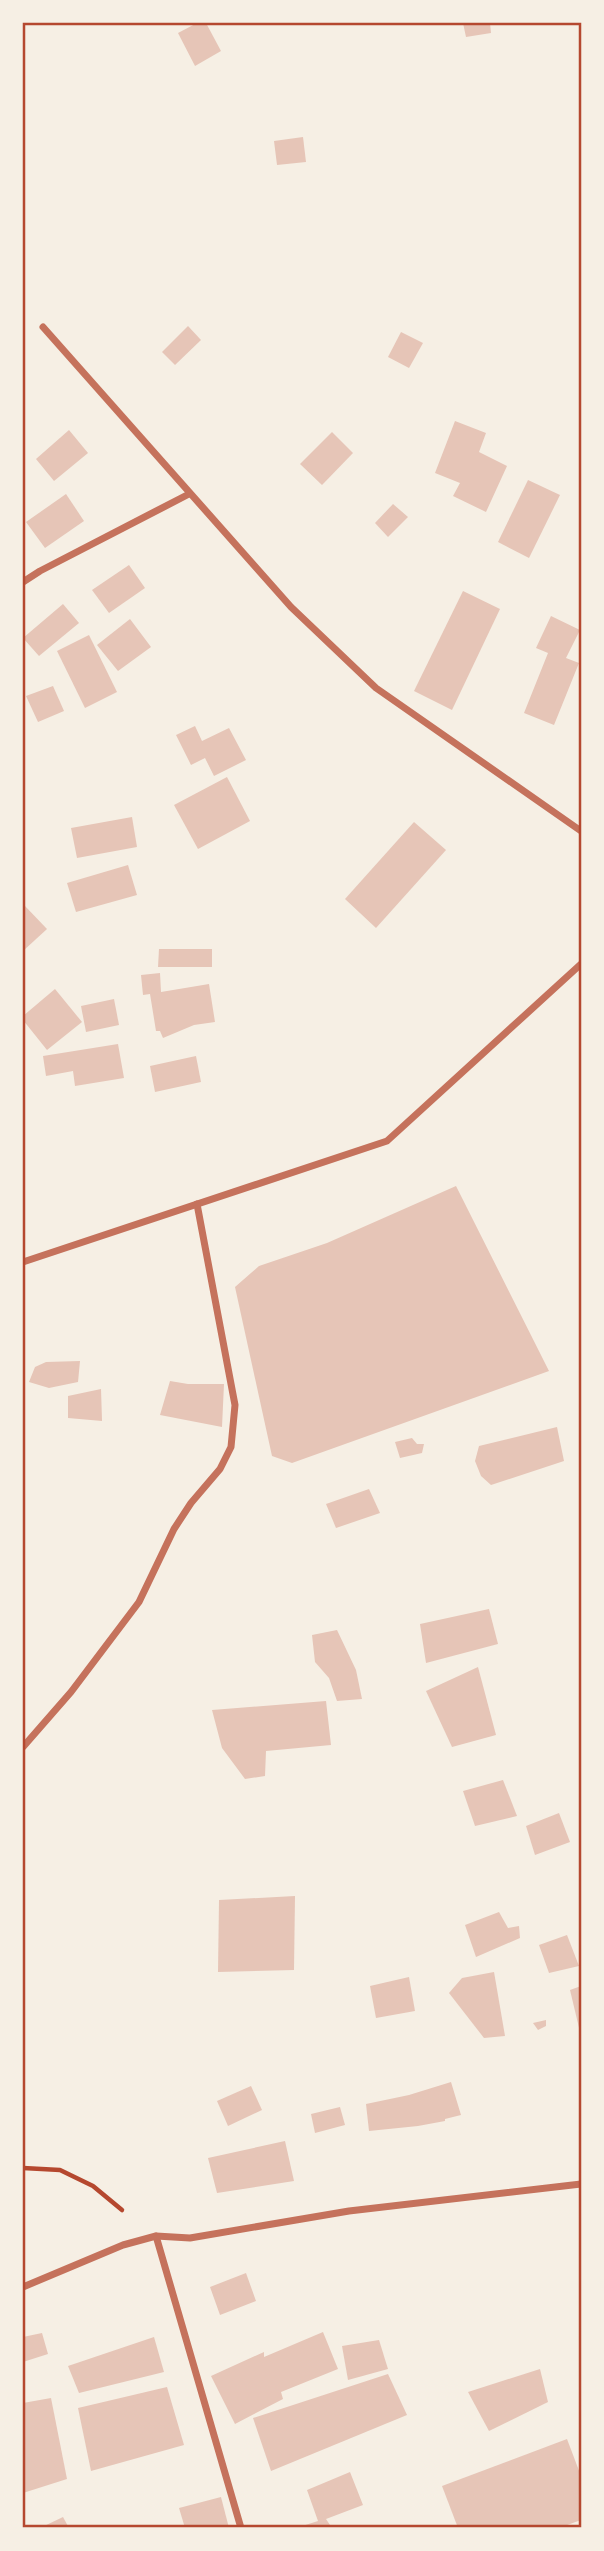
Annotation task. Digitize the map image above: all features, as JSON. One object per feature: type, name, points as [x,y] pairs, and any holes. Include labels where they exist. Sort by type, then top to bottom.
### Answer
[{"type":"street","points":[[43,327],[291,607],[376,688],[581,831]]},
{"type":"street","points":[[23,582],[189,494]]},
{"type":"street","points":[[23,1262],[387,1141],[581,964]]},
{"type":"street","points":[[23,1747],[71,1692],[139,1602],[174,1530],[191,1503],[220,1469],[231,1447],[234,1405],[197,1204]]},
{"type":"street","points":[[23,2287],[123,2245],[156,2236],[190,2238],[349,2211],[581,2184]]},
{"type":"street","points":[[156,2236],[241,2528]]},
{"type":"path","points":[[23,2168],[61,2170],[93,2186],[156,2236]]},
{"type":"building","points":[[197,23],[206,23],[221,51],[195,66],[178,33]]},
{"type":"building","points":[[463,23],[490,23],[491,33],[466,37]]},
{"type":"building","points":[[303,137],[306,162],[277,165],[274,141]]},
{"type":"building","points":[[188,326],[201,340],[175,365],[162,352]]},
{"type":"building","points":[[401,332],[423,343],[409,368],[388,357]]},
{"type":"building","points":[[455,421],[486,433],[479,452],[507,466],[486,512],[453,496],[460,483],[435,473]]},
{"type":"building","points":[[69,430],[88,453],[54,481],[36,459]]},
{"type":"building","points":[[332,432],[353,453],[322,485],[300,464]]},
{"type":"building","points":[[528,480],[560,495],[529,558],[498,542]]},
{"type":"building","points":[[66,494],[84,521],[45,548],[26,522]]},
{"type":"building","points":[[393,504],[408,517],[388,537],[375,523]]},
{"type":"building","points":[[129,565],[145,588],[109,613],[92,590]]},
{"type":"building","points":[[463,591],[500,609],[452,710],[414,691]]},
{"type":"building","points":[[63,604],[79,623],[39,656],[23,638]]},
{"type":"building","points":[[551,616],[580,630],[566,658],[579,663],[554,725],[524,713],[548,653],[536,648]]},
{"type":"building","points":[[130,619],[151,647],[118,671],[97,645]]},
{"type":"building","points":[[89,635],[117,692],[85,708],[57,651]]},
{"type":"building","points":[[53,686],[64,711],[38,722],[26,696]]},
{"type":"building","points":[[195,726],[202,741],[229,728],[246,760],[214,776],[205,758],[191,765],[176,735]]},
{"type":"building","points":[[227,777],[250,821],[198,849],[174,805]]},
{"type":"building","points":[[132,817],[137,847],[77,858],[71,828]]},
{"type":"building","points":[[414,822],[446,850],[376,928],[345,899]]},
{"type":"building","points":[[128,865],[137,895],[76,912],[67,883]]},
{"type":"building","points":[[23,906],[47,929],[23,951]]},
{"type":"building","points":[[159,949],[212,949],[212,967],[158,967]]},
{"type":"building","points":[[160,973],[161,992],[209,984],[215,1022],[194,1025],[163,1038],[160,1031],[156,1031],[150,994],[143,995],[141,975]]},
{"type":"building","points":[[55,989],[82,1022],[47,1050],[23,1020],[23,1016]]},
{"type":"building","points":[[114,999],[119,1025],[86,1032],[81,1006]]},
{"type":"building","points":[[118,1044],[124,1078],[75,1086],[73,1071],[46,1076],[43,1056]]},
{"type":"building","points":[[196,1056],[201,1082],[155,1092],[150,1066]]},
{"type":"building","points":[[456,1186],[549,1371],[292,1463],[272,1456],[235,1287],[259,1266],[327,1243]]},
{"type":"building","points":[[80,1361],[78,1382],[49,1388],[29,1382],[35,1367],[46,1362]]},
{"type":"building","points":[[170,1381],[224,1384],[222,1427],[160,1415]]},
{"type":"building","points":[[101,1389],[102,1421],[68,1418],[68,1396]]},
{"type":"building","points":[[557,1427],[564,1461],[491,1485],[481,1476],[475,1461],[479,1446]]},
{"type":"building","points":[[412,1438],[417,1444],[424,1444],[422,1453],[400,1458],[395,1442]]},
{"type":"building","points":[[369,1489],[380,1513],[336,1528],[326,1504]]},
{"type":"building","points":[[489,1609],[498,1644],[426,1663],[420,1624]]},
{"type":"building","points":[[337,1630],[356,1670],[362,1699],[337,1701],[329,1678],[315,1662],[312,1635]]},
{"type":"building","points":[[478,1667],[496,1735],[452,1747],[426,1691]]},
{"type":"building","points":[[326,1701],[331,1745],[266,1751],[265,1776],[245,1779],[222,1748],[212,1710]]},
{"type":"building","points":[[503,1780],[517,1816],[475,1826],[463,1791]]},
{"type":"building","points":[[559,1813],[570,1842],[535,1855],[526,1826]]},
{"type":"building","points":[[295,1896],[294,1970],[218,1972],[219,1900]]},
{"type":"building","points":[[499,1912],[508,1928],[519,1926],[520,1938],[476,1957],[465,1925]]},
{"type":"building","points":[[567,1935],[579,1966],[549,1973],[539,1945]]},
{"type":"building","points":[[494,1972],[505,2036],[484,2038],[449,1993],[462,1978]]},
{"type":"building","points":[[409,1977],[415,2011],[376,2018],[370,1986]]},
{"type":"building","points":[[581,1986],[581,2032],[580,2032],[570,1990]]},
{"type":"building","points":[[546,2020],[546,2026],[538,2030],[533,2023]]},
{"type":"building","points":[[451,2082],[461,2115],[418,2126],[369,2131],[366,2104]]},
{"type":"building","points":[[251,2086],[262,2110],[228,2126],[217,2101]]},
{"type":"building","points":[[340,2107],[345,2125],[315,2133],[311,2114]]},
{"type":"building","points":[[285,2141],[294,2181],[217,2193],[208,2158]]},
{"type":"building","points":[[246,2273],[256,2301],[220,2315],[210,2287]]},
{"type":"building","points":[[323,2332],[338,2369],[281,2392],[283,2399],[235,2424],[211,2376],[264,2352],[264,2357]]},
{"type":"building","points":[[42,2333],[48,2354],[23,2362],[23,2337]]},
{"type":"building","points":[[154,2337],[164,2372],[79,2393],[68,2366]]},
{"type":"building","points":[[379,2340],[388,2369],[348,2380],[342,2346]]},
{"type":"building","points":[[540,2369],[548,2402],[489,2431],[468,2392]]},
{"type":"building","points":[[388,2374],[407,2415],[271,2471],[253,2418]]},
{"type":"building","points":[[167,2387],[184,2445],[91,2471],[78,2408]]},
{"type":"building","points":[[51,2398],[67,2479],[23,2493],[23,2403]]},
{"type":"building","points":[[567,2439],[581,2476],[581,2520],[559,2528],[458,2528],[442,2486]]},
{"type":"building","points":[[350,2472],[363,2505],[326,2519],[332,2528],[296,2528],[318,2521],[307,2490]]},
{"type":"building","points":[[221,2497],[229,2528],[185,2528],[179,2508]]},
{"type":"building","points":[[63,2517],[69,2528],[40,2528]]}]
